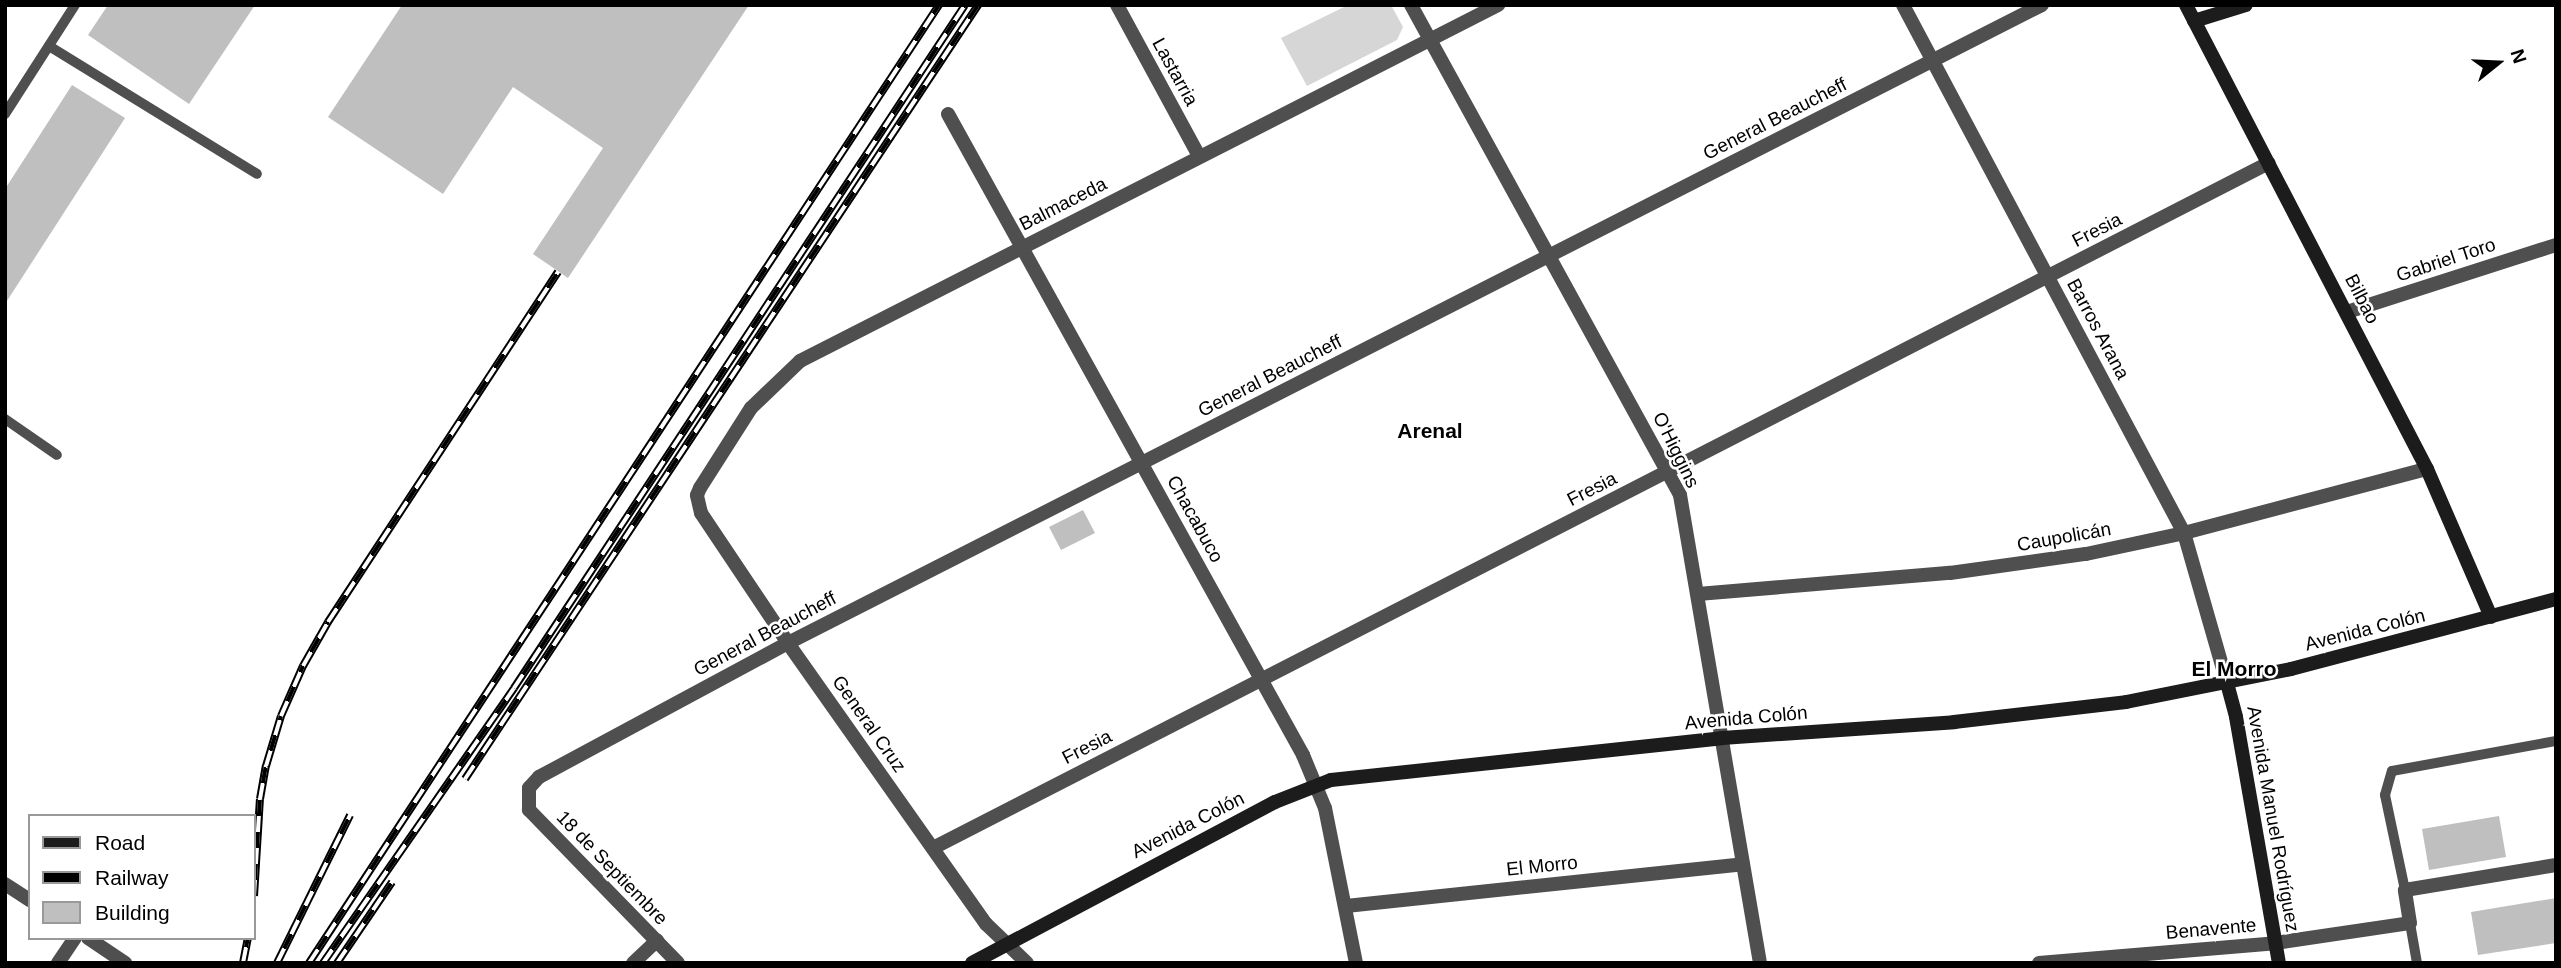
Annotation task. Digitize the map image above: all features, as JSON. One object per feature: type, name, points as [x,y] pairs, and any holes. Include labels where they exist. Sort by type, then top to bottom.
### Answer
[{"type":"main road","name":"Bilbao","points":[[2186,5],[2427,469],[2491,617]]},
{"type":"main road","points":[[2194,21],[2246,5]]},
{"type":"main road","name":"Avenida Colón","points":[[972,963],[1275,802],[1316,783],[1363,775],[1722,738],[2041,713],[2227,683],[2556,599]]},
{"type":"main road","name":"Avenida Manuel Rodríguez","points":[[2227,683],[2236,717],[2279,963]]},
{"type":"street","name":"Lastarria","points":[[1117,5],[1199,156]]},
{"type":"street","name":"O'Higgins","points":[[1411,5],[1680,495],[1760,963]]},
{"type":"street","name":"Balmaceda","points":[[697,495],[751,408],[800,361],[1498,5]]},
{"type":"street","name":"Barros Arana","points":[[1903,5],[2184,533],[2227,683]]},
{"type":"street","name":"General Beaucheff","points":[[526,795],[539,777],[789,643],[2042,5]]},
{"type":"street","name":"Chacabuco","points":[[948,114],[1316,783],[1346,906],[1356,963]]},
{"type":"street","name":"Fresia","points":[[933,848],[2269,163]]},
{"type":"street","name":"Gabriel Toro","points":[[2347,312],[2556,245]]},
{"type":"street","name":"Caupolicán","points":[[1698,594],[1993,568],[2086,554],[2184,533],[2427,469]]},
{"type":"street","name":"General Cruz","points":[[697,495],[702,513],[789,643],[986,924],[1027,963]]},
{"type":"street","name":"18 de Septiembre","points":[[526,795],[534,816],[678,963]]},
{"type":"street","name":"El Morro","points":[[1346,906],[1743,864]]},
{"type":"street","points":[[2410,923],[2405,890],[2556,865]]},
{"type":"street","points":[[5,884],[28,899]]},
{"type":"street","name":"Benavente","points":[[2039,963],[2276,943],[2410,923]]},
{"type":"street","points":[[58,963],[74,940]]},
{"type":"street","points":[[91,940],[125,963]]},
{"type":"street","points":[[634,963],[657,941]]},
{"type":"lane","points":[[5,114],[75,5]]},
{"type":"lane","points":[[49,46],[257,174]]},
{"type":"lane","points":[[5,419],[57,455]]},
{"type":"lane","points":[[2405,890],[2385,795],[2392,771],[2556,741]]},
{"type":"lane","points":[[2410,923],[2417,963]]},
{"type":"shaded area","points":[[1348,5],[1391,5],[1403,27],[1397,40],[1307,86],[1281,38]]},
{"type":"building","points":[[108,5],[255,5],[189,104],[88,35]]},
{"type":"building","points":[[402,5],[749,5],[568,278],[533,254],[603,148],[513,87],[443,194],[328,117]]},
{"type":"building","points":[[72,85],[125,118],[5,304],[5,189]]},
{"type":"building","points":[[1083,510],[1095,533],[1061,550],[1049,527]]},
{"type":"building","points":[[2499,816],[2506,857],[2429,870],[2422,829]]},
{"type":"building","points":[[2556,898],[2556,943],[2478,955],[2471,912]]},
{"type":"railway","points":[[309,963],[939,5]]},
{"type":"railway","points":[[323,963],[514,688],[965,5]]},
{"type":"railway","points":[[465,779],[978,5]]},
{"type":"railway","points":[[256,864],[260,799],[266,766],[281,716],[303,666],[328,622],[558,272]]},
{"type":"railway","points":[[277,963],[350,815]]},
{"type":"railway","points":[[337,963],[392,882]]},
{"type":"railway","points":[[243,963],[248,940]]},
{"type":"district","name":"Arenal","points":[[1430,431]]},
{"type":"district","name":"El Morro","points":[[2234,669]]}]
